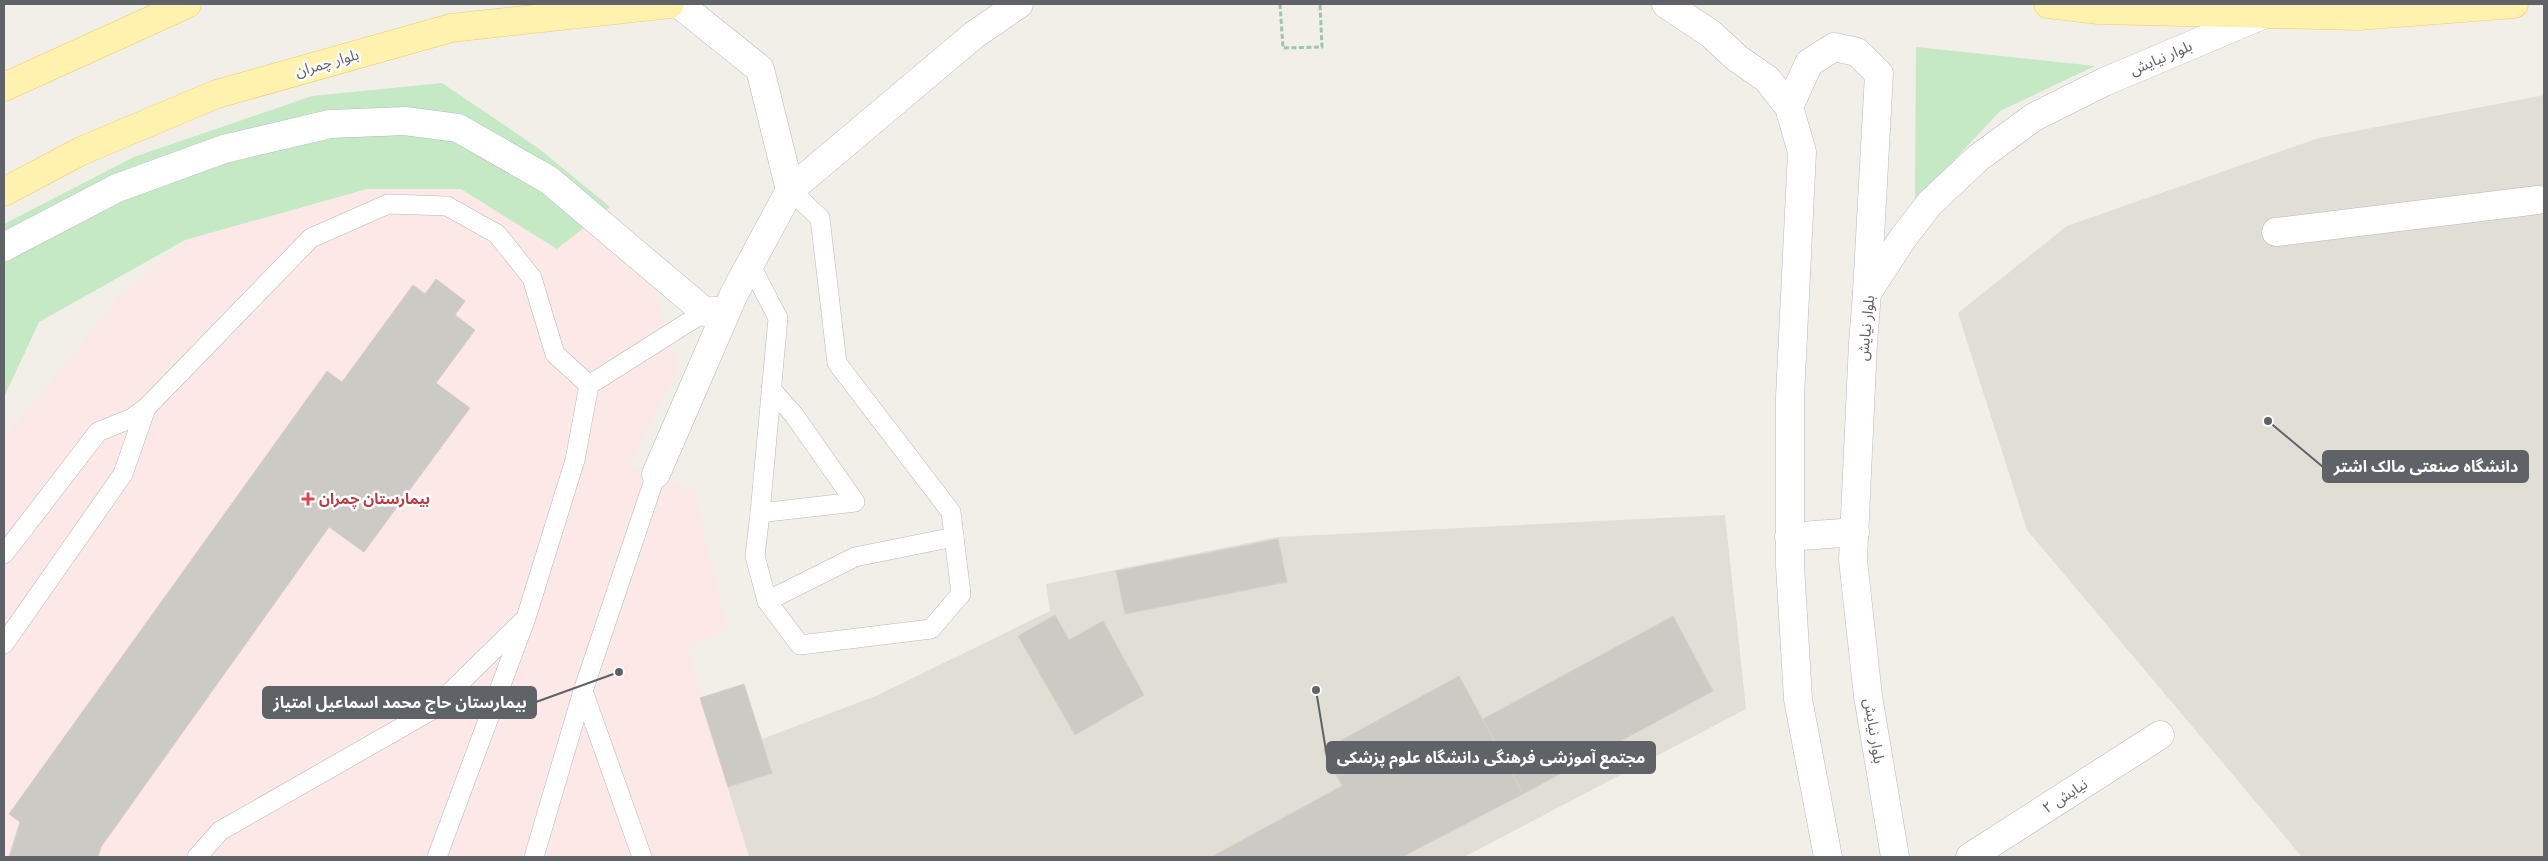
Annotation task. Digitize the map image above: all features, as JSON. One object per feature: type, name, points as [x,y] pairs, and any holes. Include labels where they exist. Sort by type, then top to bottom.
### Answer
[{"type":"main road","points":[[4,87],[187,4]]},
{"type":"main road","name":"بلوار چمران","points":[[4,192],[80,151],[217,94],[451,28],[670,4]]},
{"type":"main road","points":[[679,4],[760,68],[790,190]]},
{"type":"main road","points":[[656,474],[734,294],[790,190],[974,36],[1019,4]]},
{"type":"main road","points":[[1666,4],[1710,34],[1738,59],[1767,79],[1789,107],[1802,152],[1790,396],[1789,537],[1798,699],[1828,857]]},
{"type":"main road","points":[[2048,4],[2099,10],[2358,16],[2514,4]]},
{"type":"main road","name":"بلوار نیایش","points":[[1894,857],[1868,696],[1854,560],[1863,343],[1867,293],[1930,203],[1978,158],[2034,117],[2104,82],[2265,14]]},
{"type":"main road","points":[[1789,107],[1809,63],[1834,47],[1857,52],[1879,74],[1867,293]]},
{"type":"main road","points":[[4,247],[117,188],[224,149],[330,124],[405,121],[458,128],[549,180],[705,312]]},
{"type":"main road","points":[[2276,232],[2542,205]]},
{"type":"main road","points":[[1789,537],[1854,532]]},
{"type":"main road","name":"نیایش ۲","points":[[1970,857],[2160,734]]},
{"type":"lane","points":[[750,264],[778,318],[755,556],[767,601],[800,645],[931,629],[961,594],[951,512],[837,363],[820,218],[790,190]]},
{"type":"lane","points":[[4,554],[98,432],[132,418],[146,408],[311,238],[388,204],[447,206],[497,234],[532,278],[555,354],[589,385]]},
{"type":"lane","points":[[438,857],[526,618],[575,460],[589,385],[734,294]]},
{"type":"lane","points":[[760,513],[855,502],[794,415],[771,389]]},
{"type":"lane","points":[[4,644],[123,474],[146,408]]},
{"type":"lane","points":[[534,857],[583,691],[656,474]]},
{"type":"lane","points":[[767,601],[855,557],[954,537]]},
{"type":"lane","points":[[197,857],[220,831],[432,710],[526,618]]},
{"type":"lane","points":[[583,691],[642,857]]},
{"type":"path","points":[[1280,4],[1283,48],[1322,47],[1320,4]]},
{"type":"shaded area","points":[[2544,95],[2544,857],[2302,857],[2027,530],[1958,313],[2067,226],[2319,138]]},
{"type":"shaded area","name":"بیمارستان چمران","points":[[367,189],[461,189],[557,249],[610,207],[655,293],[678,368],[630,465],[694,491],[727,629],[688,646],[700,698],[749,857],[4,857],[4,439],[118,299],[185,240]]},
{"type":"shaded area","points":[[1725,515],[1746,709],[1464,857],[749,857],[700,698],[744,684],[762,739],[876,696],[1050,611],[1046,584],[1277,537]]},
{"type":"green space","points":[[1916,47],[2095,66],[2000,111],[1915,202]]},
{"type":"green space","points":[[442,83],[538,148],[610,207],[557,249],[461,189],[367,189],[185,240],[39,322],[4,397],[4,224],[134,157],[312,96]]},
{"type":"building","points":[[436,279],[465,301],[455,315],[475,330],[436,383],[470,408],[364,552],[329,527],[101,847],[98,857],[9,857],[20,822],[9,814],[327,371],[342,382],[413,285],[425,294]]},
{"type":"building","points":[[1278,539],[1287,582],[1125,614],[1116,571]]},
{"type":"building","points":[[1055,615],[1069,640],[1103,621],[1144,695],[1075,735],[1018,636]]},
{"type":"building","points":[[1673,616],[1713,691],[1523,794],[1483,719]]},
{"type":"building","points":[[1459,676],[1523,794],[1402,857],[1211,857],[1342,786],[1323,750]]},
{"type":"building","points":[[744,684],[772,773],[728,787],[700,698]]},
{"type":"place","name":"دانشگاه صنعتی مالک اشتر","points":[[2268,421]]},
{"type":"place","name":"بیمارستان چمران","points":[[308,499]]},
{"type":"place","name":"بیمارستان حاج محمد اسماعیل امتیاز","points":[[619,672]]},
{"type":"place","name":"مجتمع آموزشی فرهنگی دانشگاه علوم پزشکی","points":[[1316,690]]}]
